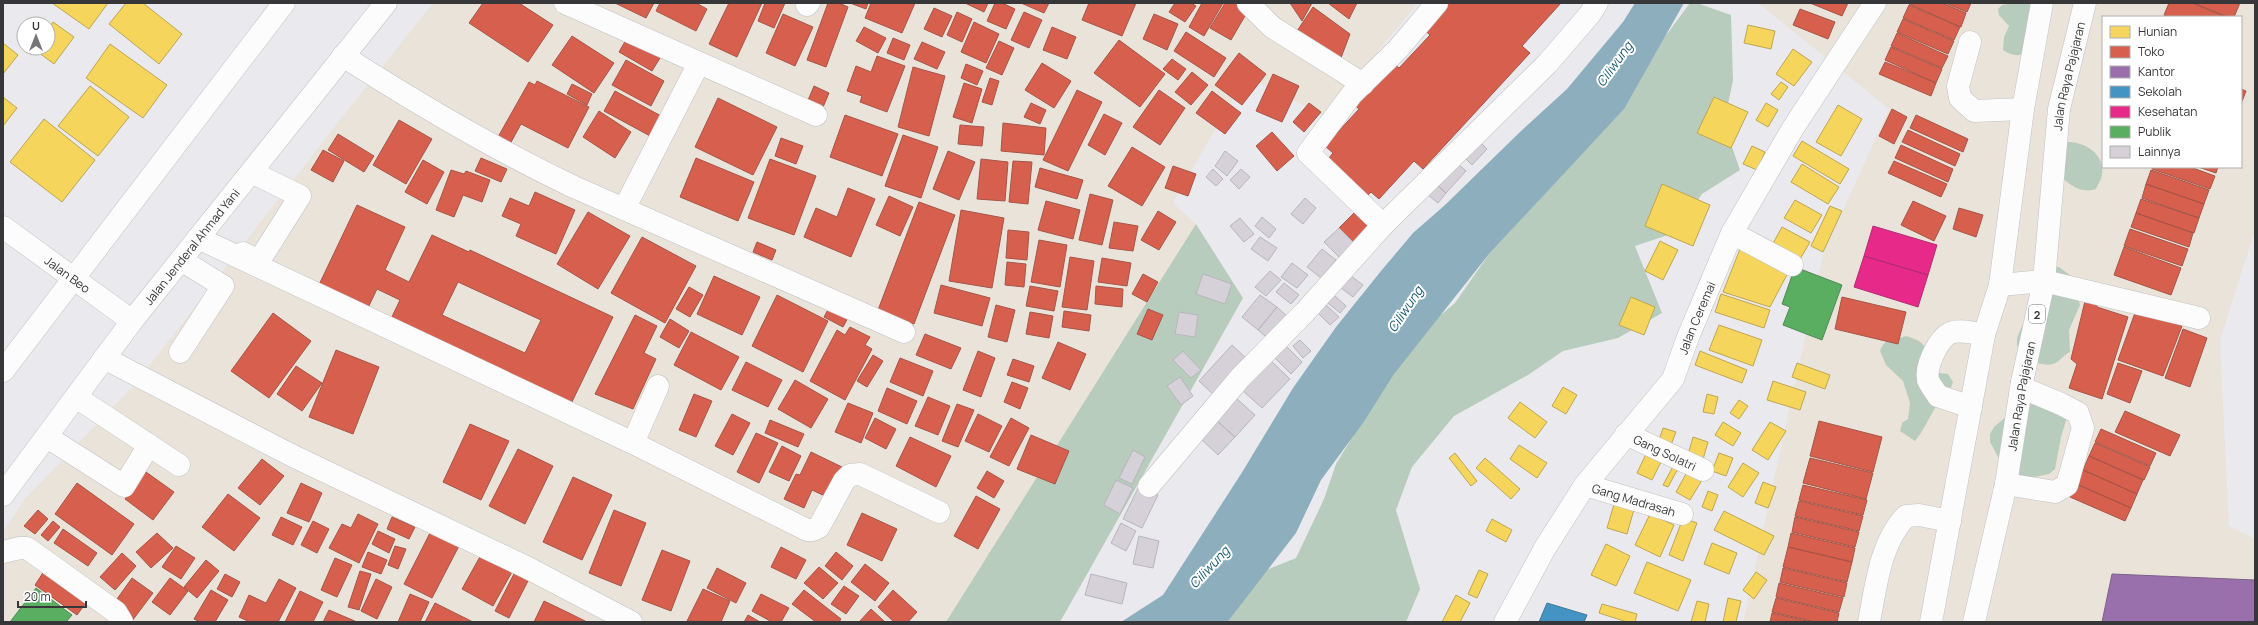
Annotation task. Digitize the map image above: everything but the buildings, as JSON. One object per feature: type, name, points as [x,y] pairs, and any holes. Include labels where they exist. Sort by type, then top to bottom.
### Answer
[{"type":"main road","points":[[3,371],[284,3]]},
{"type":"main road","name":"Jalan Jenderal Ahmad Yani","points":[[3,495],[132,321],[386,3]]},
{"type":"main road","points":[[565,3],[816,115]]},
{"type":"main road","points":[[1248,3],[1272,26],[1363,84]]},
{"type":"main road","points":[[1383,225],[1308,153],[1352,94],[1398,49],[1438,3]]},
{"type":"main road","points":[[1149,486],[1240,378],[1305,312],[1383,225],[1547,64],[1590,14],[1597,3]]},
{"type":"main road","name":"Jalan Ceremai","points":[[1505,622],[1545,548],[1585,485],[1673,379],[1694,323],[1732,233],[1797,122],[1875,3]]},
{"type":"main road","points":[[1931,622],[1984,335],[2000,285],[2023,109],[2042,3]]},
{"type":"main road","name":"Jalan Raya Pajajaran","points":[[1974,622],[2006,484],[2022,382],[2044,281],[2059,109],[2085,3]]},
{"type":"main road","points":[[1970,42],[1958,86],[1960,98],[1974,111],[2023,109]]},
{"type":"main road","points":[[344,56],[426,108],[521,162],[904,332]]},
{"type":"main road","points":[[624,209],[699,63]]},
{"type":"main road","points":[[200,236],[259,261],[300,196],[251,172]]},
{"type":"main road","name":"Jalan Beo","points":[[3,227],[132,321]]},
{"type":"main road","points":[[1732,233],[1792,265]]},
{"type":"main road","points":[[200,236],[633,443],[807,530],[813,530],[819,527],[844,481],[850,476],[860,474],[939,512]]},
{"type":"main road","points":[[180,352],[223,286],[181,260]]},
{"type":"main road","points":[[2000,285],[2044,281],[2199,318]]},
{"type":"main road","points":[[1970,407],[1938,396],[1928,379],[1932,357],[1941,340],[1951,333],[1964,331],[1984,335]]},
{"type":"main road","points":[[104,358],[293,456],[526,567],[631,622]]},
{"type":"main road","points":[[2006,484],[2055,492],[2066,485],[2083,428],[2078,414],[2061,404],[2025,389],[2022,382]]},
{"type":"main road","points":[[633,443],[658,386]]},
{"type":"main road","points":[[76,397],[179,465]]},
{"type":"main road","name":"Gang Solatri","points":[[1626,434],[1703,470]]},
{"type":"main road","points":[[46,437],[124,486],[149,445]]},
{"type":"main road","name":"Gang Madrasah","points":[[1585,485],[1682,514]]},
{"type":"main road","points":[[1869,622],[1885,551],[1895,527],[1906,516],[1919,515],[1950,521]]},
{"type":"main road","points":[[3,552],[27,548],[116,612],[122,622]]},
{"type":"shaded area","points":[[433,3],[1418,3],[1324,116],[1246,76],[1173,203],[1196,224],[1080,456],[951,622],[3,622],[3,532],[24,500],[135,384],[339,121]]},
{"type":"shaded area","points":[[1758,3],[2255,3],[2255,231],[2220,340],[2229,526],[2255,539],[2255,622],[1743,622],[1823,254],[1889,109]]},
{"type":"green space","points":[[1690,3],[1697,3],[1731,15],[1733,80],[1724,124],[1740,170],[1702,194],[1674,233],[1635,246],[1662,313],[1618,338],[1563,351],[1528,375],[1454,416],[1412,467],[1396,510],[1420,589],[1406,622],[1182,622],[1259,573],[1296,558],[1324,499],[1336,464],[1362,421],[1392,364],[1430,324],[1455,303],[1489,254],[1623,109],[1664,38]]},
{"type":"green space","points":[[2013,3],[2041,3],[2026,53],[2020,55],[2011,54],[2003,50],[2004,37],[2009,26],[1999,15],[1998,9],[2002,5]]},
{"type":"green space","points":[[2068,142],[2081,144],[2092,150],[2097,155],[2102,167],[2102,176],[2096,189],[2085,190],[2076,188],[2059,175],[2061,146]]},
{"type":"green space","points":[[1196,224],[1243,298],[1060,622],[946,622]]},
{"type":"green space","points":[[2051,267],[2059,267],[2071,276],[2080,305],[2069,330],[2070,352],[2055,363],[2046,365],[2029,359],[2018,348],[2017,342],[2028,311],[2031,290]]},
{"type":"green space","points":[[1906,336],[1919,341],[1926,348],[1930,372],[1948,374],[1953,382],[1950,389],[1937,405],[1915,441],[1900,431],[1902,423],[1908,419],[1910,403],[1903,381],[1886,365],[1880,351],[1884,343],[1887,341]]},
{"type":"green space","points":[[2016,388],[2068,414],[2061,437],[2055,469],[2049,474],[2025,479],[2003,466],[1990,442],[1990,434],[1994,427],[2007,416],[2009,391]]},
{"type":"water","name":"Ciliwung","points":[[1635,3],[1684,3],[1624,109],[1489,254],[1394,374],[1363,423],[1321,480],[1296,533],[1229,620],[1226,622],[1121,622],[1163,595],[1241,474],[1293,388],[1336,327],[1381,271],[1413,233],[1445,205],[1520,132],[1567,89],[1623,22]]}]
